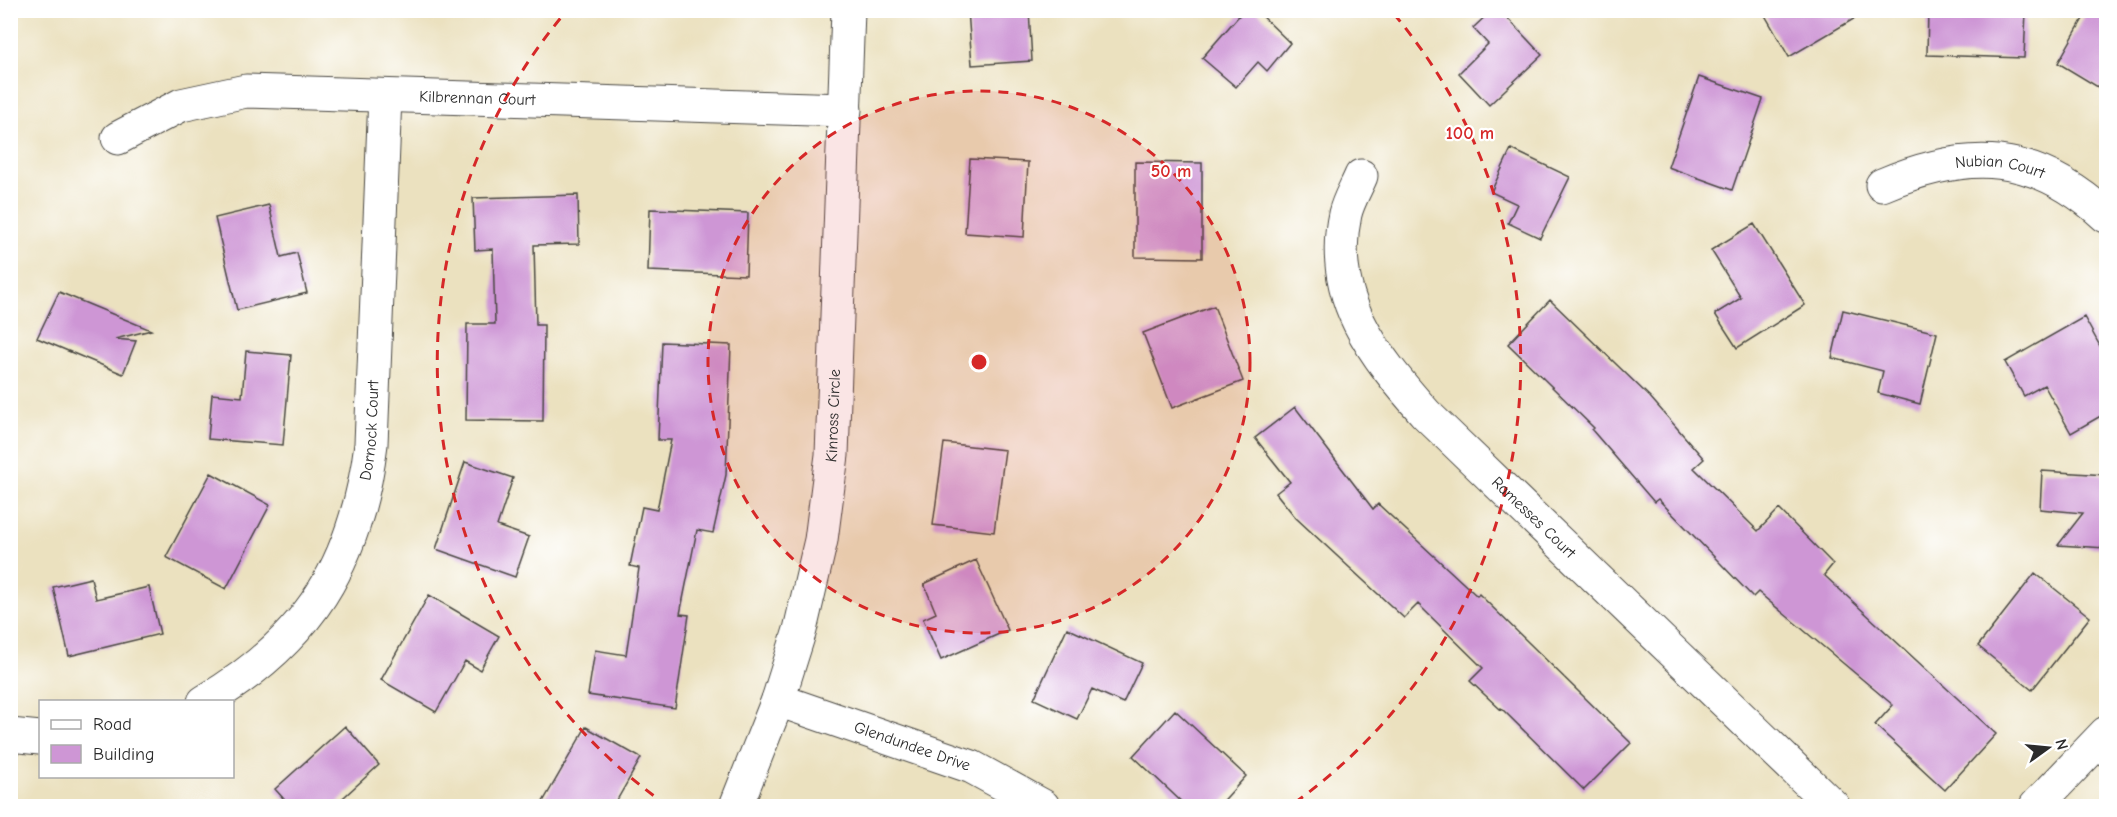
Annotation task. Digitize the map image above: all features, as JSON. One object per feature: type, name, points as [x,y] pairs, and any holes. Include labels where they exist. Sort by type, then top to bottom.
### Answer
[{"type":"street","name":"Kinross Circle","points":[[736,807],[778,700],[800,630],[821,540],[832,454],[848,10]]},
{"type":"street","name":"Kilbrennan Court","points":[[118,138],[181,105],[246,91],[845,110]]},
{"type":"street","name":"Dornock Court","points":[[207,700],[238,682],[273,654],[304,619],[331,580],[351,537],[365,491],[371,444],[384,96]]},
{"type":"street","name":"Nubian Court","points":[[1882,185],[1941,166],[1989,160],[2023,165],[2041,171],[2094,205],[2106,216]]},
{"type":"street","name":"Ramesses Court","points":[[1361,176],[1346,212],[1342,231],[1340,251],[1344,288],[1356,320],[1392,375],[1434,423],[1833,807]]},
{"type":"street","name":"Glendundee Drive","points":[[778,700],[972,767],[1043,807]]},
{"type":"street","points":[[2036,807],[2106,733]]},
{"type":"street","points":[[10,735],[39,738]]},
{"type":"building","points":[[968,10],[1029,10],[1032,61],[972,65]]},
{"type":"building","points":[[1244,10],[1256,10],[1290,43],[1267,71],[1258,62],[1236,87],[1202,58]]},
{"type":"building","points":[[1492,10],[1500,10],[1542,55],[1489,105],[1459,73],[1488,44],[1473,28]]},
{"type":"building","points":[[1762,10],[1869,10],[1789,57]]},
{"type":"building","points":[[1928,10],[2026,10],[2024,58],[1927,55]]},
{"type":"building","points":[[2088,10],[2106,10],[2106,92],[2058,63]]},
{"type":"building","points":[[1699,77],[1763,99],[1732,190],[1668,167]]},
{"type":"building","points":[[1511,149],[1570,177],[1540,238],[1508,223],[1517,204],[1491,192]]},
{"type":"building","points":[[970,159],[1028,162],[1024,237],[965,233]]},
{"type":"building","points":[[1135,162],[1202,163],[1202,258],[1135,257]]},
{"type":"building","points":[[578,195],[579,244],[534,245],[536,325],[544,325],[543,421],[466,420],[467,324],[495,324],[493,249],[475,250],[473,198]]},
{"type":"building","points":[[269,205],[281,257],[297,253],[307,293],[237,310],[215,218]]},
{"type":"building","points":[[650,209],[748,213],[746,275],[648,271]]},
{"type":"building","points":[[1754,224],[1805,305],[1737,348],[1715,314],[1741,298],[1711,250]]},
{"type":"building","points":[[59,292],[151,330],[115,339],[136,341],[123,374],[37,338]]},
{"type":"building","points":[[1550,300],[1650,397],[1704,459],[1694,468],[1758,531],[1779,509],[1833,564],[1824,575],[1996,734],[1945,790],[1875,725],[1893,705],[1758,592],[1753,597],[1658,499],[1654,502],[1592,430],[1594,428],[1508,344]]},
{"type":"building","points":[[1214,306],[1243,381],[1172,408],[1143,333]]},
{"type":"building","points":[[1843,310],[1937,333],[1920,404],[1878,393],[1883,371],[1832,358]]},
{"type":"building","points":[[2084,317],[2106,357],[2106,413],[2071,433],[2044,385],[2024,396],[2005,362]]},
{"type":"building","points":[[662,342],[731,345],[726,475],[713,533],[697,530],[680,614],[689,615],[675,708],[588,695],[595,650],[626,655],[639,568],[630,566],[642,507],[657,510],[671,440],[658,440]]},
{"type":"building","points":[[246,351],[291,355],[283,445],[208,439],[212,394],[242,397]]},
{"type":"building","points":[[1295,407],[1373,509],[1378,504],[1477,596],[1479,594],[1631,743],[1584,790],[1501,708],[1470,681],[1483,668],[1418,604],[1404,618],[1296,518],[1276,493],[1290,482],[1255,438]]},
{"type":"building","points":[[944,443],[1005,450],[994,532],[933,525]]},
{"type":"building","points":[[465,462],[513,478],[497,526],[529,537],[515,577],[436,549]]},
{"type":"building","points":[[2042,471],[2106,475],[2106,548],[2058,545],[2083,513],[2040,509]]},
{"type":"building","points":[[211,473],[270,505],[226,589],[166,557]]},
{"type":"building","points":[[976,560],[1008,630],[941,660],[923,619],[936,613],[924,584]]},
{"type":"building","points":[[2035,573],[2090,617],[2032,690],[1978,646]]},
{"type":"building","points":[[91,578],[96,599],[149,587],[160,634],[69,656],[53,587]]},
{"type":"building","points":[[429,595],[499,636],[480,670],[465,661],[436,712],[381,680]]},
{"type":"building","points":[[1067,628],[1142,663],[1123,703],[1092,689],[1077,719],[1034,699]]},
{"type":"building","points":[[1175,710],[1246,776],[1218,807],[1187,807],[1133,756]]},
{"type":"building","points":[[345,726],[379,765],[333,807],[291,807],[275,789]]},
{"type":"building","points":[[586,727],[641,758],[613,807],[540,807]]}]
